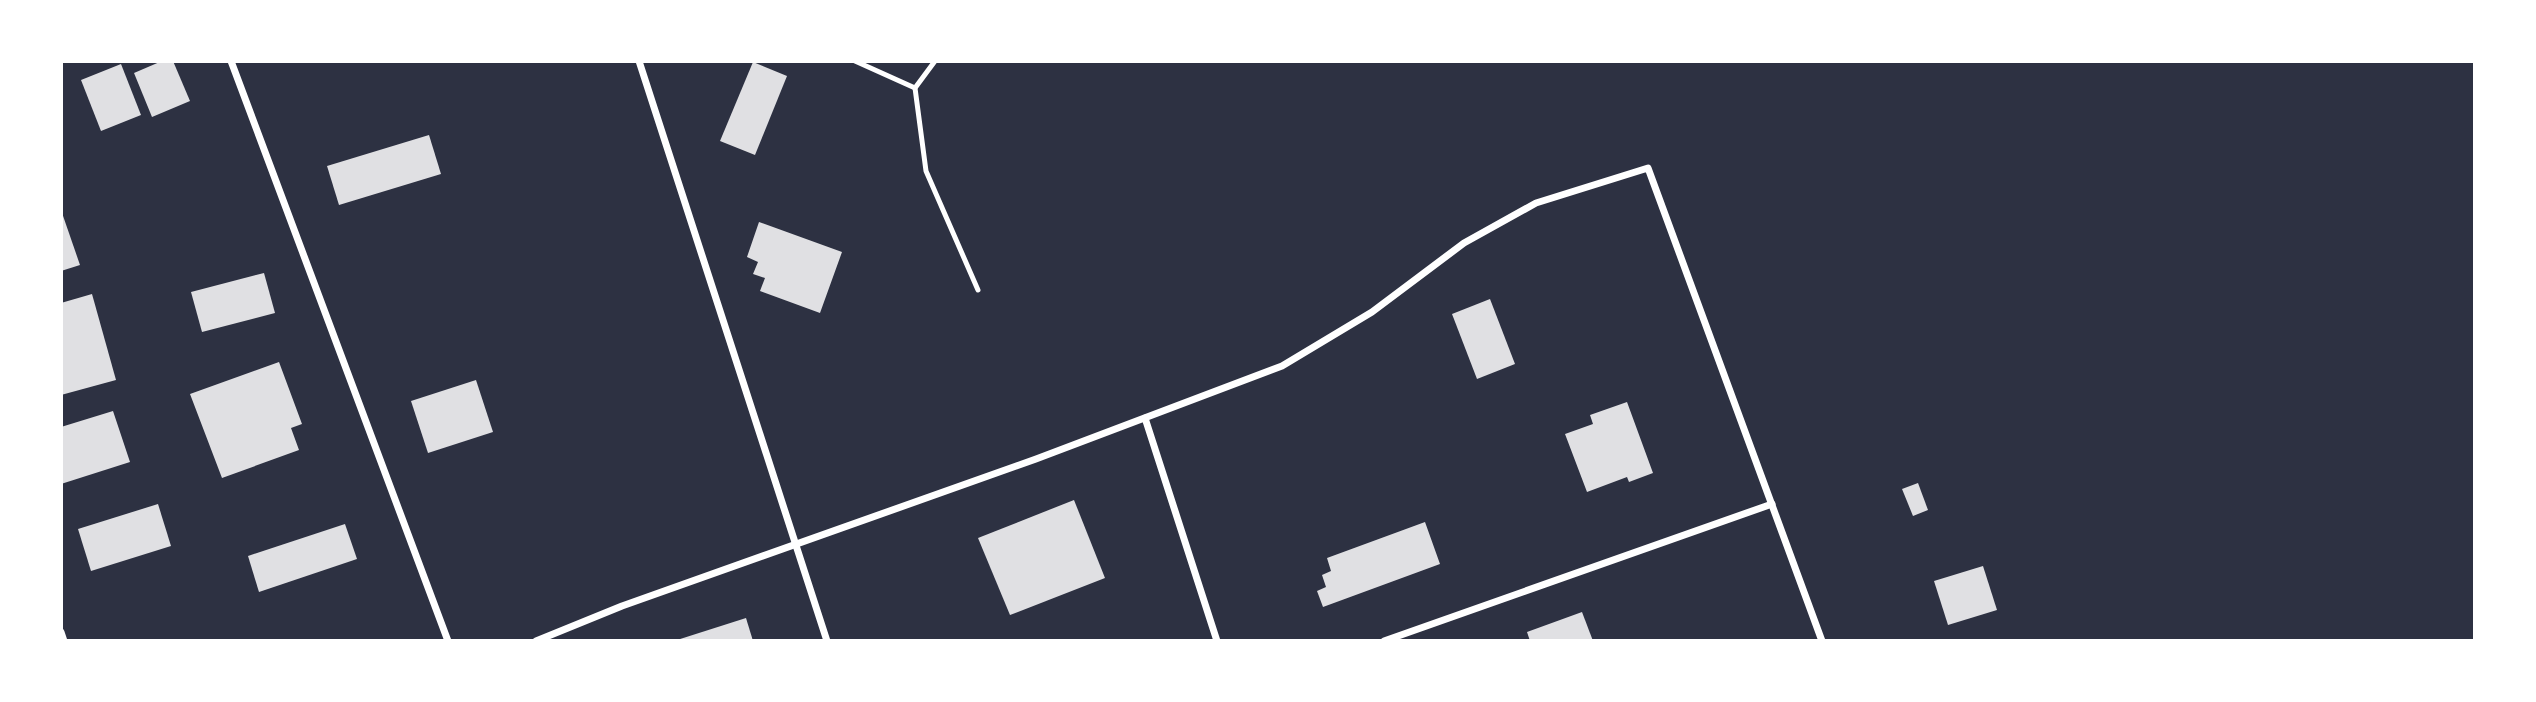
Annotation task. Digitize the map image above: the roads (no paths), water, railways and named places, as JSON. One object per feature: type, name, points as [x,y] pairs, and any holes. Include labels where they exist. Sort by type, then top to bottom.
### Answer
[{"type":"street","points":[[232,61],[448,641]]},
{"type":"street","points":[[639,61],[827,641]]},
{"type":"street","points":[[536,641],[622,606],[1036,460],[1282,366],[1372,312],[1464,243],[1536,203],[1647,168],[1822,641]]},
{"type":"street","points":[[1144,418],[1217,641]]},
{"type":"street","points":[[1384,641],[1772,503]]},
{"type":"street","points":[[61,632],[64,641]]},
{"type":"lane","points":[[855,61],[915,88]]},
{"type":"lane","points":[[935,61],[915,88],[926,171],[978,290]]}]
